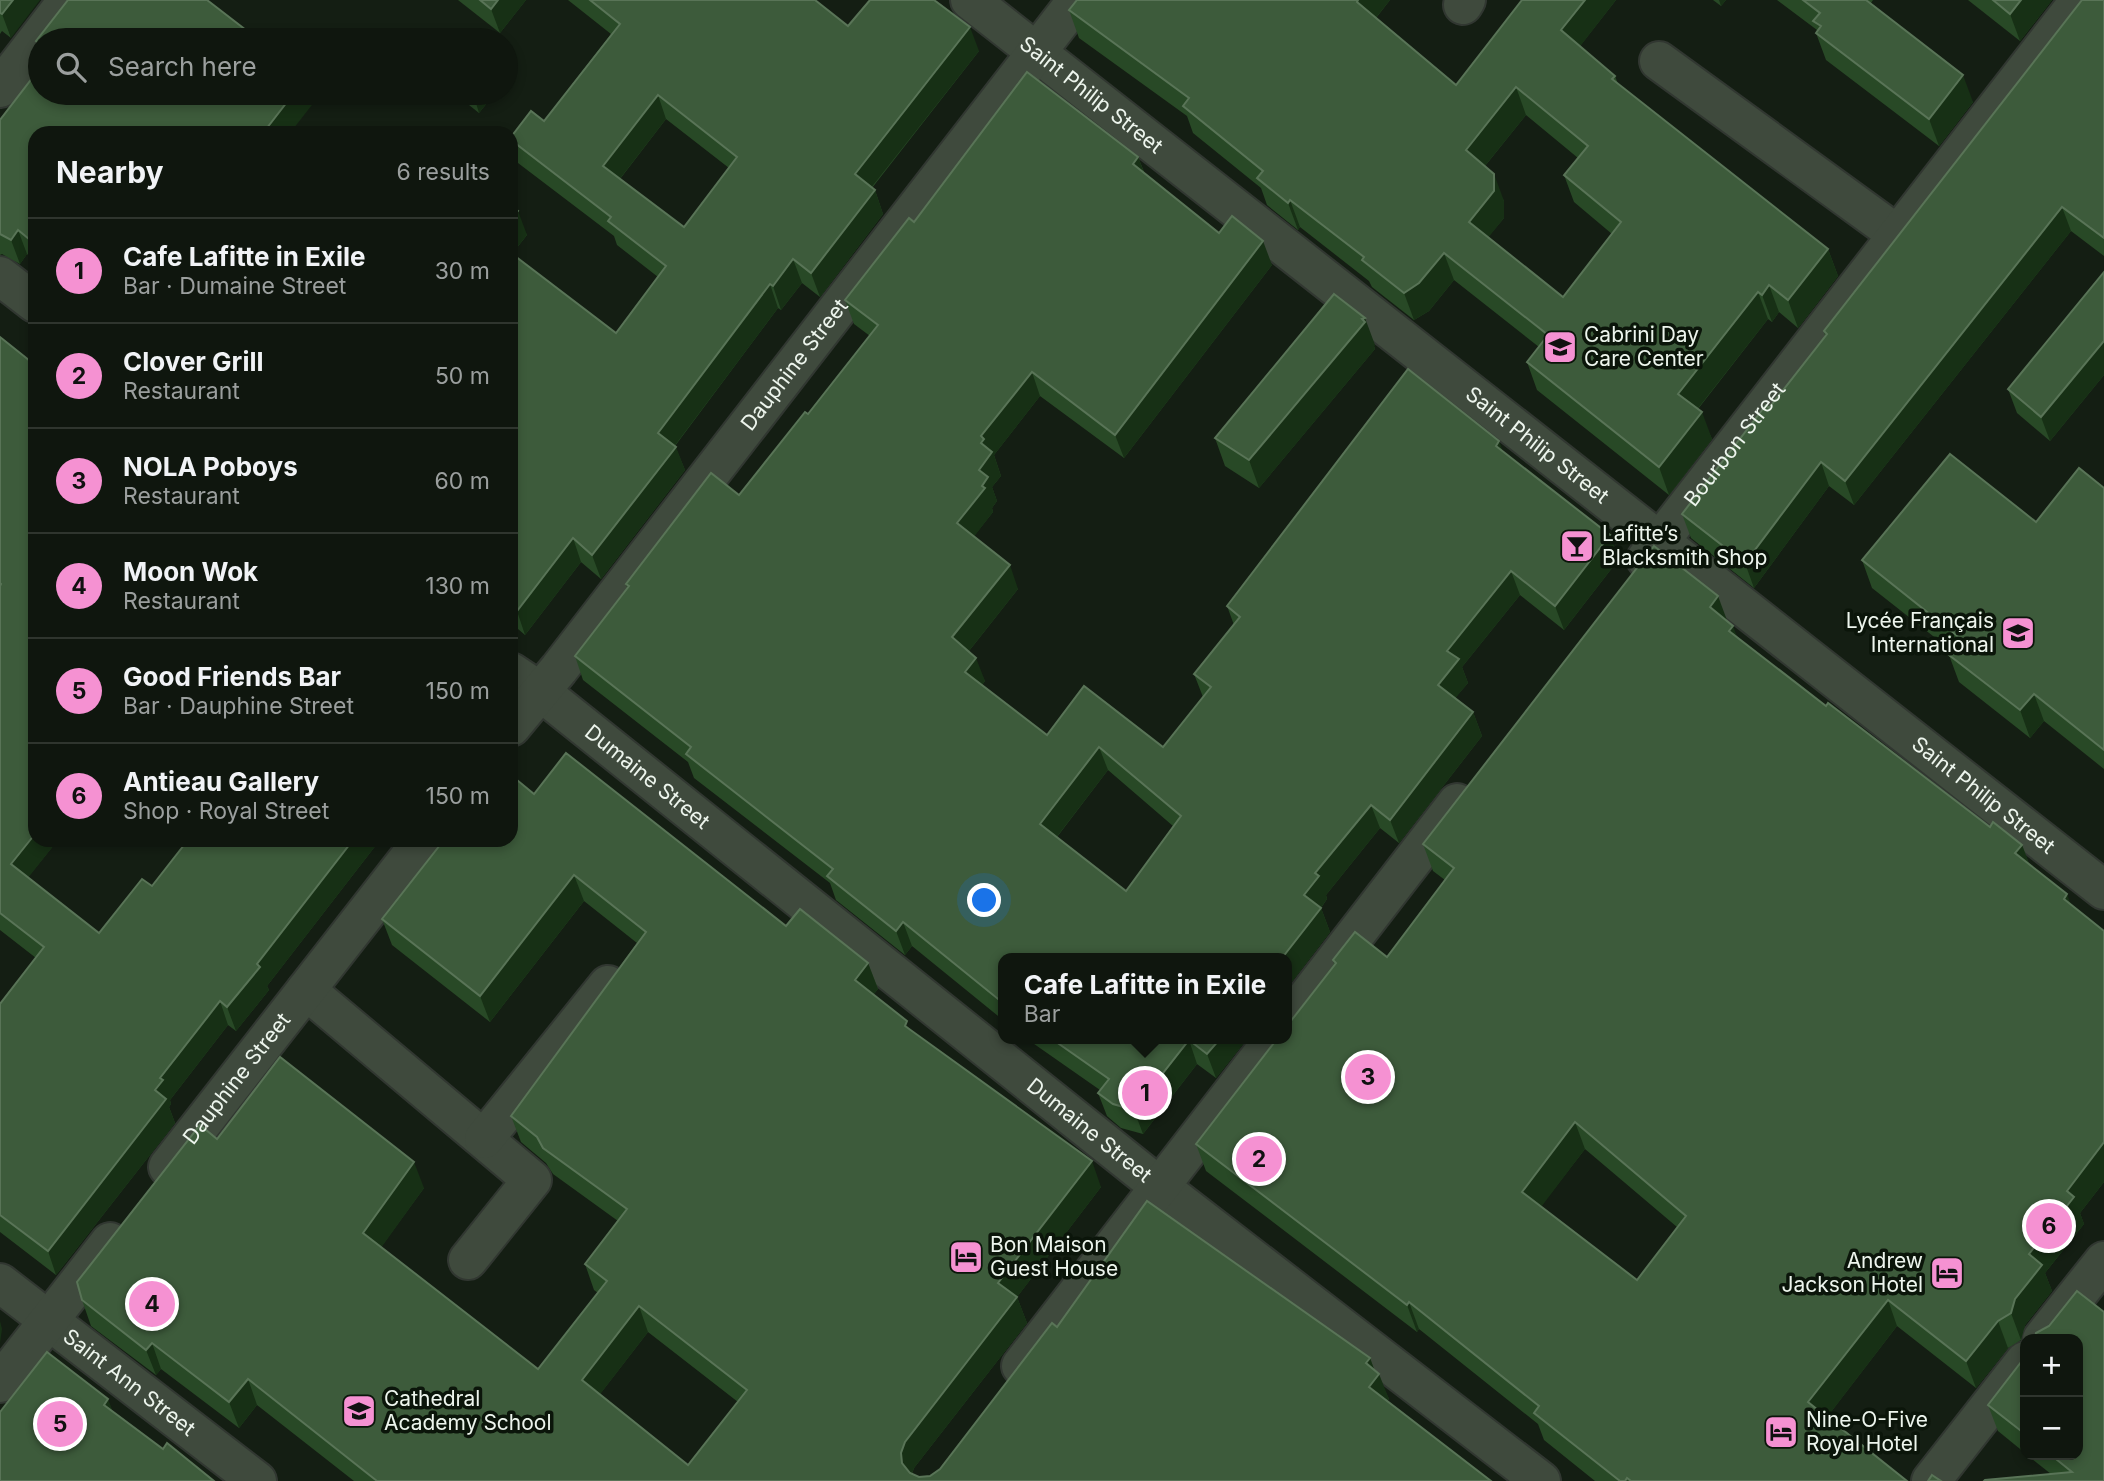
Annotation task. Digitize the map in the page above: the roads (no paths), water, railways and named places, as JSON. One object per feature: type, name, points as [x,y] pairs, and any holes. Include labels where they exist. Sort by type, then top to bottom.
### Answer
[{"type":"street","points":[[46,28],[68,0]]},
{"type":"street","name":"Saint Philip Street","points":[[970,0],[2104,890]]},
{"type":"street","name":"Dauphine Street","points":[[518,705],[526,682],[1037,53],[1077,0]]},
{"type":"street","name":"Bourbon Street","points":[[1626,584],[2080,0]]},
{"type":"street","points":[[0,88],[28,52]]},
{"type":"street","points":[[1659,61],[1898,235]]},
{"type":"street","points":[[0,276],[28,298]]},
{"type":"street","name":"Dumaine Street","points":[[526,682],[1160,1187],[1541,1481]]},
{"type":"street","points":[[1292,1017],[1482,770]]},
{"type":"street","name":"Dauphine Street","points":[[0,1382],[418,847]]},
{"type":"street","points":[[484,1139],[608,985]]},
{"type":"street","points":[[306,990],[532,1180],[468,1261]]},
{"type":"street","points":[[999,1395],[1271,1044]]},
{"type":"street","points":[[2046,1334],[2104,1261]]},
{"type":"street","name":"Saint Ann Street","points":[[0,1283],[257,1481]]},
{"type":"street","points":[[1931,1481],[2020,1367]]},
{"type":"place","name":"Cabrini Day Care Center","points":[[1560,347]]},
{"type":"place","name":"Lafitte’s Blacksmith Shop","points":[[1577,546]]},
{"type":"place","name":"Lycée Français International","points":[[2018,633]]},
{"type":"place","name":"NOLA Poboys","points":[[1368,1077]]},
{"type":"place","name":"Cafe Lafitte in Exile","points":[[1145,1093]]},
{"type":"place","name":"Clover Grill","points":[[1259,1159]]},
{"type":"place","name":"Antieau Gallery","points":[[2049,1226]]},
{"type":"place","name":"Bon Maison Guest House","points":[[966,1257]]},
{"type":"place","name":"Andrew Jackson Hotel","points":[[1947,1273]]},
{"type":"place","name":"Moon Wok","points":[[152,1304]]},
{"type":"place","name":"Cathedral Academy School","points":[[359,1411]]},
{"type":"place","name":"Good Friends Bar","points":[[60,1424]]},
{"type":"place","name":"Nine-O-Five Royal Hotel","points":[[1781,1432]]}]
